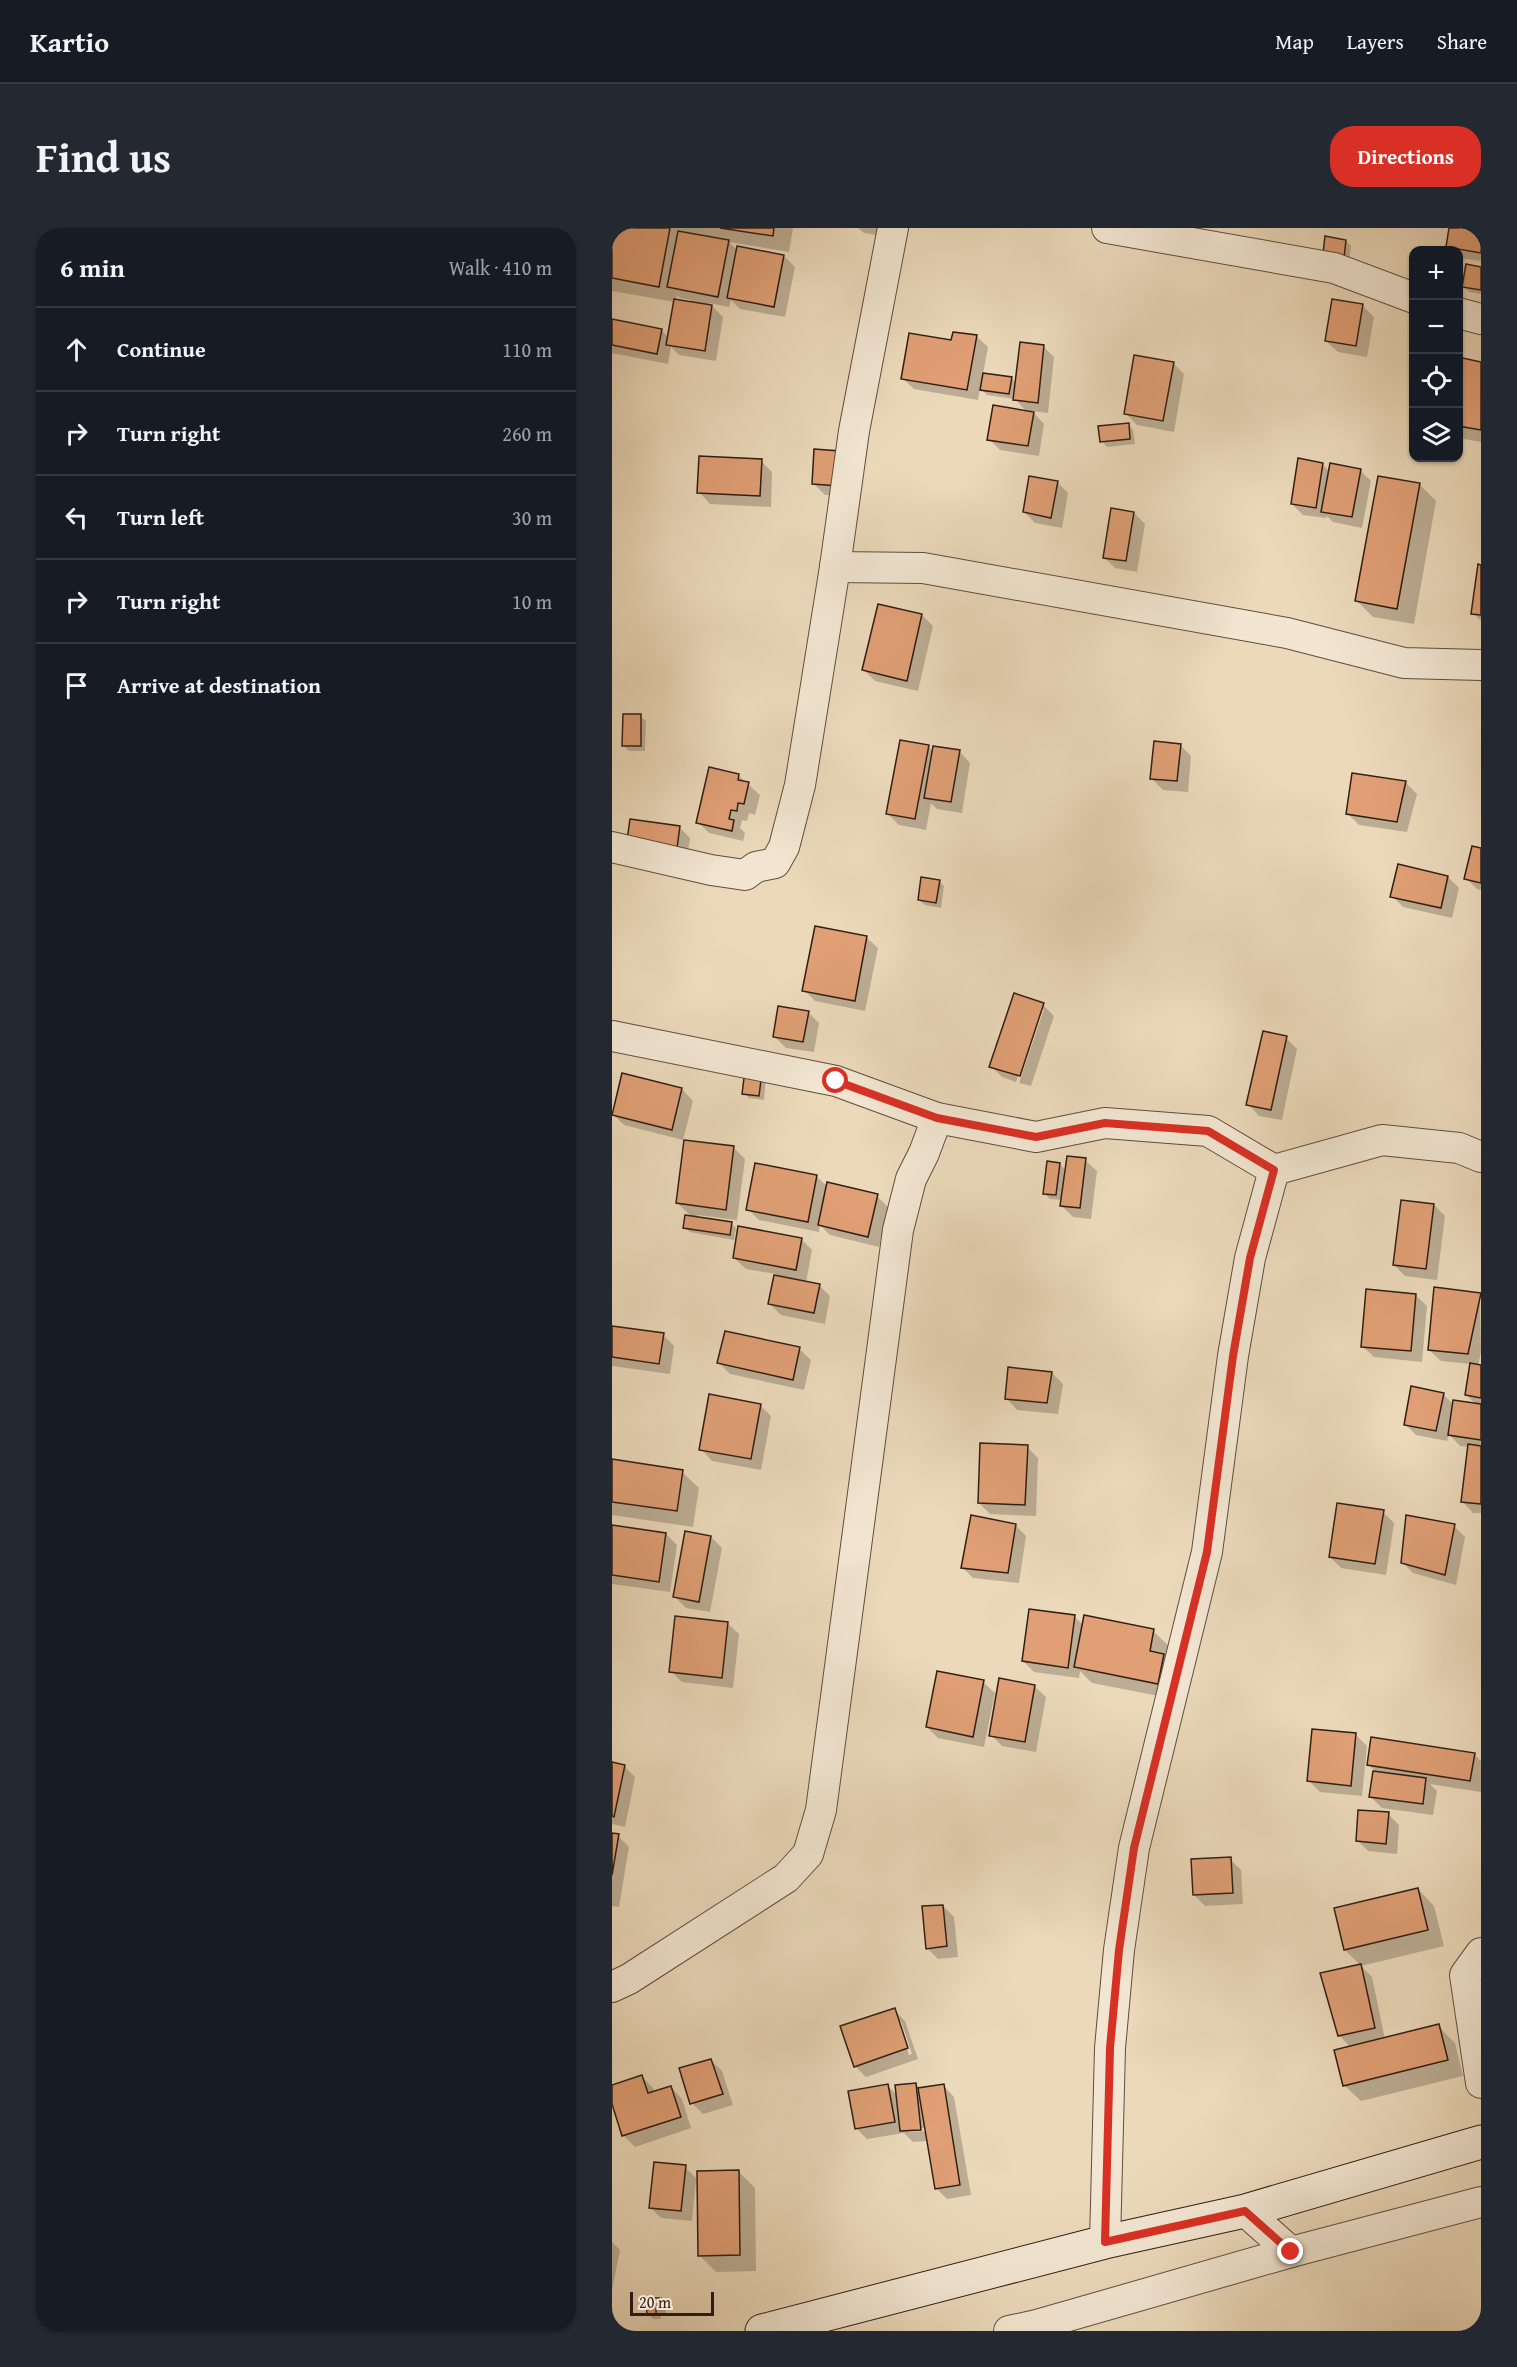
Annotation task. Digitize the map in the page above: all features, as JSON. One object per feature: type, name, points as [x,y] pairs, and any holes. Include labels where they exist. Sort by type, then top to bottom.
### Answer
[{"type":"street","points":[[612,847],[711,870],[745,875],[756,867],[775,863],[784,846],[800,785],[854,431],[893,228]]},
{"type":"street","points":[[1107,228],[1334,268],[1409,296]]},
{"type":"street","points":[[1463,314],[1481,319]]},
{"type":"street","points":[[835,567],[923,568],[1287,633],[1404,663],[1481,665]]},
{"type":"street","points":[[612,1036],[836,1081],[937,1118],[1036,1137],[1105,1123],[1208,1131],[1274,1170],[1382,1140],[1459,1148],[1481,1157]]},
{"type":"street","points":[[612,1987],[629,1979],[786,1878],[808,1854],[821,1810],[898,1230],[911,1179],[937,1118]]},
{"type":"street","points":[[1105,2242],[1110,2048],[1119,1950],[1132,1859],[1207,1552],[1233,1356],[1250,1258],[1274,1170]]},
{"type":"street","points":[[1481,1953],[1465,1975],[1481,2084]]},
{"type":"street","points":[[762,2331],[1105,2242],[1245,2211],[1481,2142]]},
{"type":"street","points":[[1010,2331],[1291,2252],[1481,2202]]},
{"type":"street","points":[[1245,2211],[1291,2252]]},
{"type":"building","points":[[612,228],[670,228],[659,287],[612,278]]},
{"type":"building","points":[[720,228],[774,228],[773,236]]},
{"type":"building","points":[[1449,228],[1481,228],[1481,253],[1463,250],[1463,246],[1446,246]]},
{"type":"building","points":[[678,231],[729,240],[718,297],[667,287]]},
{"type":"building","points":[[1325,236],[1346,240],[1344,258],[1323,254]]},
{"type":"building","points":[[737,246],[784,255],[774,307],[727,298]]},
{"type":"building","points":[[1466,264],[1481,267],[1481,290],[1463,287]]},
{"type":"building","points":[[674,299],[712,305],[705,351],[666,345]]},
{"type":"building","points":[[1332,299],[1363,304],[1356,346],[1325,341]]},
{"type":"building","points":[[612,319],[662,329],[657,354],[612,345]]},
{"type":"building","points":[[953,332],[977,335],[967,390],[901,379],[909,333],[951,340]]},
{"type":"building","points":[[1020,342],[1044,345],[1038,403],[1013,400]]},
{"type":"building","points":[[1134,355],[1174,362],[1163,421],[1124,414]]},
{"type":"building","points":[[1463,358],[1481,362],[1481,430],[1463,427]]},
{"type":"building","points":[[983,373],[1012,377],[1009,394],[980,390]]},
{"type":"building","points":[[993,405],[1034,412],[1028,446],[987,440]]},
{"type":"building","points":[[1129,423],[1130,439],[1100,442],[1098,426]]},
{"type":"building","points":[[814,449],[840,451],[839,486],[812,484]]},
{"type":"building","points":[[699,456],[762,459],[760,496],[697,493]]},
{"type":"building","points":[[1298,458],[1323,463],[1316,508],[1291,504]]},
{"type":"building","points":[[1330,463],[1361,469],[1352,517],[1321,512]]},
{"type":"building","points":[[1029,476],[1058,481],[1051,518],[1023,512]]},
{"type":"building","points":[[1378,476],[1420,483],[1397,609],[1355,601]]},
{"type":"building","points":[[1111,508],[1134,512],[1126,561],[1103,558]]},
{"type":"building","points":[[1478,564],[1481,565],[1481,615],[1471,614]]},
{"type":"building","points":[[878,604],[922,614],[907,681],[862,670]]},
{"type":"building","points":[[623,714],[641,714],[641,746],[622,746]]},
{"type":"building","points":[[900,740],[929,745],[915,819],[886,814]]},
{"type":"building","points":[[1154,741],[1181,744],[1177,781],[1150,779]]},
{"type":"building","points":[[933,746],[960,750],[951,802],[924,798]]},
{"type":"building","points":[[709,767],[739,774],[738,780],[749,782],[744,804],[738,803],[737,811],[731,810],[729,819],[734,820],[732,831],[696,823]]},
{"type":"building","points":[[1352,773],[1406,781],[1397,822],[1346,814]]},
{"type":"building","points":[[630,819],[680,826],[677,848],[627,840]]},
{"type":"building","points":[[1472,846],[1481,848],[1481,883],[1464,879]]},
{"type":"building","points":[[1398,864],[1448,876],[1441,908],[1390,897]]},
{"type":"building","points":[[921,877],[940,880],[936,903],[918,900]]},
{"type":"building","points":[[815,926],[867,936],[855,1001],[802,991]]},
{"type":"building","points":[[1014,993],[1044,1003],[1020,1076],[989,1067]]},
{"type":"building","points":[[778,1006],[809,1011],[803,1042],[773,1037]]},
{"type":"building","points":[[1263,1031],[1287,1036],[1271,1110],[1246,1105]]},
{"type":"building","points":[[745,1070],[762,1072],[759,1096],[742,1094]]},
{"type":"building","points":[[622,1073],[682,1088],[672,1130],[612,1115]]},
{"type":"building","points":[[684,1140],[734,1146],[726,1210],[676,1203]]},
{"type":"building","points":[[1067,1156],[1086,1158],[1080,1208],[1060,1206]]},
{"type":"building","points":[[1047,1161],[1060,1163],[1056,1195],[1043,1194]]},
{"type":"building","points":[[755,1163],[817,1175],[808,1222],[746,1210]]},
{"type":"building","points":[[827,1182],[878,1194],[868,1237],[818,1225]]},
{"type":"building","points":[[1401,1200],[1434,1204],[1426,1269],[1393,1265]]},
{"type":"building","points":[[685,1215],[732,1222],[730,1235],[683,1228]]},
{"type":"building","points":[[738,1226],[802,1238],[796,1270],[733,1258]]},
{"type":"building","points":[[774,1275],[820,1284],[814,1313],[768,1304]]},
{"type":"building","points":[[1434,1287],[1481,1293],[1468,1354],[1428,1350]]},
{"type":"building","points":[[1366,1289],[1416,1294],[1411,1351],[1361,1347]]},
{"type":"building","points":[[612,1326],[664,1333],[659,1364],[612,1357]]},
{"type":"building","points":[[725,1331],[800,1347],[793,1380],[717,1363]]},
{"type":"building","points":[[1470,1363],[1481,1365],[1481,1398],[1465,1395]]},
{"type":"building","points":[[1008,1367],[1052,1372],[1047,1403],[1005,1399]]},
{"type":"building","points":[[1411,1386],[1444,1393],[1436,1431],[1404,1425]]},
{"type":"building","points":[[709,1394],[761,1404],[751,1459],[699,1450]]},
{"type":"building","points":[[1453,1400],[1481,1404],[1481,1440],[1448,1435]]},
{"type":"building","points":[[980,1443],[1028,1445],[1025,1505],[978,1503]]},
{"type":"building","points":[[1468,1444],[1481,1446],[1481,1504],[1461,1502]]},
{"type":"building","points":[[612,1459],[683,1470],[677,1511],[612,1502]]},
{"type":"building","points":[[1337,1503],[1384,1510],[1375,1564],[1329,1557]]},
{"type":"building","points":[[971,1515],[1016,1524],[1008,1573],[961,1568]]},
{"type":"building","points":[[1406,1515],[1455,1524],[1445,1575],[1401,1563]]},
{"type":"building","points":[[612,1525],[666,1533],[659,1582],[612,1575]]},
{"type":"building","points":[[685,1531],[711,1536],[699,1602],[673,1597]]},
{"type":"building","points":[[1029,1609],[1075,1615],[1068,1668],[1022,1661]]},
{"type":"building","points":[[1084,1615],[1154,1629],[1150,1651],[1164,1654],[1158,1684],[1074,1667]]},
{"type":"building","points":[[675,1616],[728,1622],[722,1678],[669,1672]]},
{"type":"building","points":[[937,1671],[984,1680],[973,1737],[926,1727]]},
{"type":"building","points":[[999,1678],[1035,1685],[1025,1742],[989,1736]]},
{"type":"building","points":[[1312,1729],[1356,1733],[1351,1786],[1307,1781]]},
{"type":"building","points":[[1371,1737],[1475,1753],[1470,1781],[1367,1765]]},
{"type":"building","points":[[612,1762],[625,1765],[614,1817],[612,1816]]},
{"type":"building","points":[[1373,1771],[1426,1778],[1423,1804],[1369,1797]]},
{"type":"building","points":[[1358,1810],[1389,1812],[1386,1844],[1356,1841]]},
{"type":"building","points":[[612,1833],[619,1834],[612,1875]]},
{"type":"building","points":[[1231,1857],[1233,1893],[1193,1895],[1191,1859]]},
{"type":"building","points":[[1418,1888],[1428,1930],[1344,1950],[1334,1908]]},
{"type":"building","points":[[943,1905],[947,1946],[926,1949],[922,1906]]},
{"type":"building","points":[[1361,1964],[1375,2028],[1338,2036],[1320,1973]]},
{"type":"building","points":[[895,2008],[908,2048],[854,2067],[840,2026]]},
{"type":"building","points":[[1439,2024],[1448,2060],[1343,2086],[1334,2050]]},
{"type":"building","points":[[711,2059],[723,2094],[690,2104],[679,2068]]},
{"type":"building","points":[[642,2075],[648,2093],[671,2086],[681,2117],[622,2136],[612,2104],[612,2085]]},
{"type":"building","points":[[916,2083],[921,2130],[900,2131],[895,2085]]},
{"type":"building","points":[[888,2084],[895,2122],[855,2129],[848,2091]]},
{"type":"building","points":[[944,2084],[960,2185],[935,2189],[918,2088]]},
{"type":"building","points":[[654,2162],[686,2165],[681,2211],[649,2208]]},
{"type":"building","points":[[739,2170],[740,2255],[698,2256],[697,2171]]},
{"type":"building","points":[[646,2298],[661,2298],[661,2309],[656,2309],[656,2315],[647,2315]]},
{"type":"route","points":[[836,1081],[937,1118],[1036,1137],[1105,1123],[1208,1131],[1274,1170],[1250,1258],[1233,1356],[1207,1552],[1134,1848],[1119,1950],[1110,2048],[1105,2242],[1245,2211],[1291,2252]]}]
